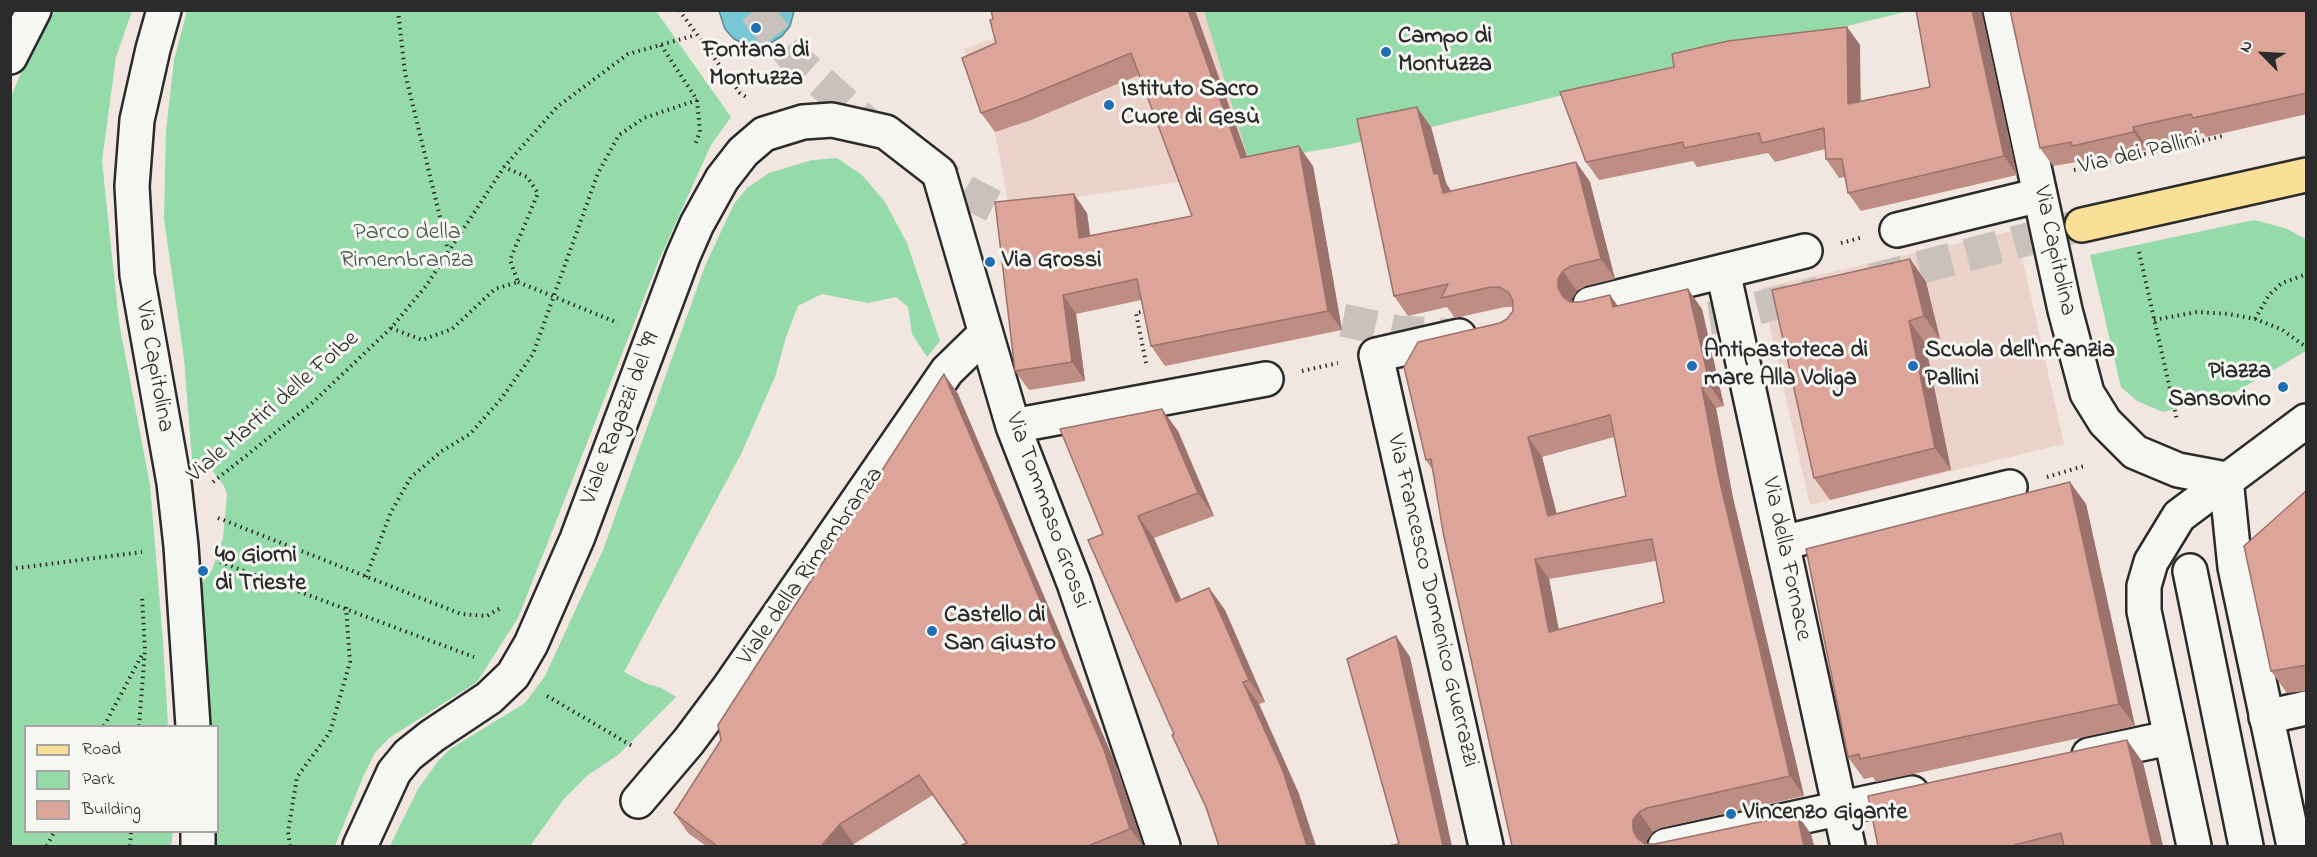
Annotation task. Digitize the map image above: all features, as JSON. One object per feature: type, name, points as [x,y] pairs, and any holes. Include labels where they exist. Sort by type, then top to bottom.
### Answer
[{"type":"main road","points":[[2082,225],[2307,175]]},
{"type":"street","points":[[10,57],[33,10]]},
{"type":"street","name":"Via Capitolina","points":[[164,10],[137,120],[132,186],[137,275],[174,483],[181,546],[193,725]]},
{"type":"street","name":"Via Capitolina","points":[[2000,10],[2065,310],[2087,393],[2104,422],[2135,452],[2178,470],[2226,479]]},
{"type":"street","name":"Viale Ragazzi del '99","points":[[360,846],[394,772],[408,755],[489,698],[513,675],[531,644],[577,539],[683,256],[697,224],[722,179],[743,152],[764,134],[803,122],[832,120],[886,132],[939,173]]},
{"type":"street","name":"Via Tommaso Grossi","points":[[939,173],[1013,426],[1074,583],[1163,846]]},
{"type":"street","points":[[1884,233],[2040,195]]},
{"type":"street","points":[[1590,304],[1805,251]]},
{"type":"street","name":"Via della Fornace","points":[[1723,271],[1848,846]]},
{"type":"street","points":[[1362,358],[1487,330]]},
{"type":"street","name":"Viale della Rimembranza","points":[[638,801],[730,686],[947,370],[986,333]]},
{"type":"street","name":"Via Francesco Domenico Guerrazzi","points":[[1362,358],[1486,846]]},
{"type":"street","points":[[1013,426],[1280,376]]},
{"type":"street","points":[[2194,846],[2169,738],[2144,611],[2144,586],[2151,562],[2179,516],[2307,421]]},
{"type":"street","points":[[2226,479],[2235,567],[2294,846]]},
{"type":"street","points":[[1782,543],[2024,483]]},
{"type":"street","points":[[2190,571],[2246,846]]},
{"type":"street","points":[[2266,717],[2307,708]]},
{"type":"street","points":[[2057,762],[2169,738]]},
{"type":"street","points":[[1665,846],[1943,787]]},
{"type":"path","points":[[398,10],[405,73],[448,250]]},
{"type":"path","points":[[679,10],[740,93]]},
{"type":"path","name":"Viale Martiri delle Foibe","points":[[208,486],[310,405],[391,328],[426,286],[504,167],[557,107],[628,54],[696,34]]},
{"type":"path","points":[[661,45],[697,100],[700,132],[693,152]]},
{"type":"path","points":[[366,577],[391,512],[411,477],[442,451],[470,434],[501,399],[533,354],[598,173],[619,135],[644,118],[697,100]]},
{"type":"path","name":"Via dei Pallini","points":[[2065,172],[2223,136]]},
{"type":"path","points":[[504,167],[527,177],[538,192],[510,260],[518,282]]},
{"type":"path","points":[[1839,243],[1884,233]]},
{"type":"path","points":[[2137,245],[2177,420]]},
{"type":"path","points":[[2255,319],[2269,296],[2282,283],[2304,275]]},
{"type":"path","points":[[391,328],[422,340],[452,329],[495,290],[518,282],[623,325]]},
{"type":"path","points":[[1147,367],[1136,313],[1153,310]]},
{"type":"path","points":[[2154,320],[2198,312],[2229,314],[2255,319],[2281,329],[2307,347]]},
{"type":"path","points":[[1280,376],[1362,358]]},
{"type":"path","points":[[2024,483],[2084,466]]},
{"type":"path","points":[[212,516],[461,614],[487,616],[504,606]]},
{"type":"path","points":[[138,542],[140,564]]},
{"type":"path","points":[[10,569],[150,551]]},
{"type":"path","points":[[216,560],[476,657]]},
{"type":"path","points":[[139,725],[145,650],[141,585]]},
{"type":"path","points":[[290,846],[288,832],[297,777],[330,732],[350,662],[346,607]]},
{"type":"path","points":[[105,725],[145,650]]},
{"type":"path","points":[[538,691],[634,748]]},
{"type":"shaded area","name":"Istituto Sacro Cuore di Gesù","points":[[1069,11],[1206,11],[1249,162],[1185,181],[1009,207],[995,132],[964,49]]},
{"type":"shaded area","name":"Scuola dell'Infanzia Pallini","points":[[2016,230],[2064,444],[1810,505],[1761,288]]},
{"type":"green space","name":"Campo di Montuzza","points":[[1913,10],[1431,127],[1337,147],[1249,162],[1204,11]]},
{"type":"green space","points":[[54,11],[132,11],[116,57],[102,161],[119,322],[150,485],[168,725],[24,725],[24,833],[173,833],[171,846],[11,846],[10,100],[34,40]]},
{"type":"green space","name":"Parco della Rimembranza","points":[[187,11],[656,11],[731,117],[711,145],[659,260],[518,618],[477,682],[389,738],[375,753],[335,846],[217,846],[219,725],[212,725],[202,583],[212,570],[223,538],[227,494],[224,486],[207,463],[192,459],[184,359],[164,219],[166,131],[174,60]]},
{"type":"green space","points":[[837,158],[862,175],[885,202],[907,243],[940,341],[927,357],[912,334],[908,307],[896,297],[868,303],[822,294],[798,306],[786,337],[775,377],[741,454],[624,672],[676,697],[618,755],[588,775],[563,800],[530,846],[390,846],[418,789],[439,760],[450,749],[525,703],[545,676],[603,550],[705,266],[734,204],[747,188],[769,173],[812,160]]},
{"type":"green space","points":[[2254,220],[2285,228],[2306,239],[2306,351],[2232,394],[2163,412],[2137,401],[2121,387],[2090,255]]},
{"type":"water","name":"Fontana di Montuzza","points":[[794,10],[790,26],[782,36],[771,43],[759,46],[745,44],[734,39],[725,29],[719,11]]},
{"type":"building","points":[[991,10],[1188,10],[1241,158],[1299,146],[1328,311],[1151,346],[1137,279],[1063,295],[1072,362],[1015,371],[995,202],[1074,194],[1079,238],[1192,216],[1131,53],[981,113],[962,58],[996,43],[990,20],[993,19]]},
{"type":"building","points":[[1916,10],[1972,10],[2004,156],[1848,193],[1842,159],[1826,159],[1824,128],[1762,143],[1759,133],[1684,148],[1683,142],[1586,162],[1560,92],[1674,67],[1672,54],[1728,41],[1847,27],[1848,104],[1930,87]]},
{"type":"building","points":[[2010,10],[2307,10],[2307,93],[2193,118],[2191,114],[2133,127],[2134,132],[2072,146],[2071,142],[2040,148]]},
{"type":"building","points":[[1417,107],[1434,174],[1438,173],[1443,193],[1576,162],[1601,259],[1571,266],[1563,271],[1558,279],[1558,288],[1563,297],[1570,302],[1610,295],[1613,307],[1688,289],[1710,386],[1702,388],[1719,478],[1790,776],[1647,808],[1639,812],[1633,820],[1633,830],[1637,838],[1645,844],[1655,844],[1797,814],[1804,846],[1512,846],[1443,532],[1431,459],[1426,460],[1404,367],[1418,342],[1500,323],[1507,319],[1513,311],[1513,301],[1509,293],[1500,287],[1441,298],[1448,284],[1394,296],[1357,119]],"holes":[[[1610,415],[1626,496],[1548,516],[1528,437]],[[1652,539],[1664,602],[1549,632],[1535,559]]]},
{"type":"building","points":[[1910,259],[1924,316],[1909,321],[1935,448],[1814,478],[1772,290]]},
{"type":"building","name":"Castello di San Giusto","points":[[944,374],[1104,750],[1130,829],[1088,846],[960,846],[967,843],[919,775],[840,824],[821,846],[717,846],[674,813],[721,740],[718,725]]},
{"type":"building","points":[[1162,409],[1198,493],[1138,516],[1176,602],[1209,588],[1249,680],[1243,682],[1283,771],[1307,846],[1219,846],[1206,807],[1172,735],[1174,734],[1088,540],[1103,534],[1060,429]]},
{"type":"building","points":[[2070,482],[2119,704],[1860,759],[1859,754],[1848,757],[1806,549]]},
{"type":"building","points":[[2307,490],[2307,665],[2271,671],[2244,546]]},
{"type":"building","points":[[1396,636],[1443,846],[1388,846],[1399,844],[1347,659]]},
{"type":"building","points":[[2127,740],[2152,846],[2064,846],[2061,833],[2011,846],[1878,846],[1868,796]]},
{"type":"tunnel","points":[[755,10],[794,58],[880,135]]},
{"type":"tunnel","points":[[923,164],[972,195],[1035,227]]},
{"type":"tunnel","points":[[1872,280],[2082,225]]},
{"type":"tunnel","points":[[1661,325],[1725,316],[1819,293]]},
{"type":"tunnel","points":[[1295,310],[1398,332],[1448,335]]},
{"type":"place","name":"Fontana di Montuzza","points":[[756,28]]},
{"type":"place","name":"Campo di Montuzza","points":[[1386,52]]},
{"type":"place","name":"Istituto Sacro Cuore di Gesù","points":[[1109,105]]},
{"type":"place","name":"Via Grossi","points":[[990,262]]},
{"type":"place","name":"Antipastoteca di mare Alla Voliga","points":[[1692,366]]},
{"type":"place","name":"Scuola dell'Infanzia Pallini","points":[[1913,366]]},
{"type":"place","name":"Piazza Sansovino","points":[[2283,387]]},
{"type":"place","name":"40 Giorni di Trieste","points":[[203,571]]},
{"type":"place","name":"Castello di San Giusto","points":[[932,631]]},
{"type":"place","name":"Vincenzo Gigante","points":[[1731,814]]}]
